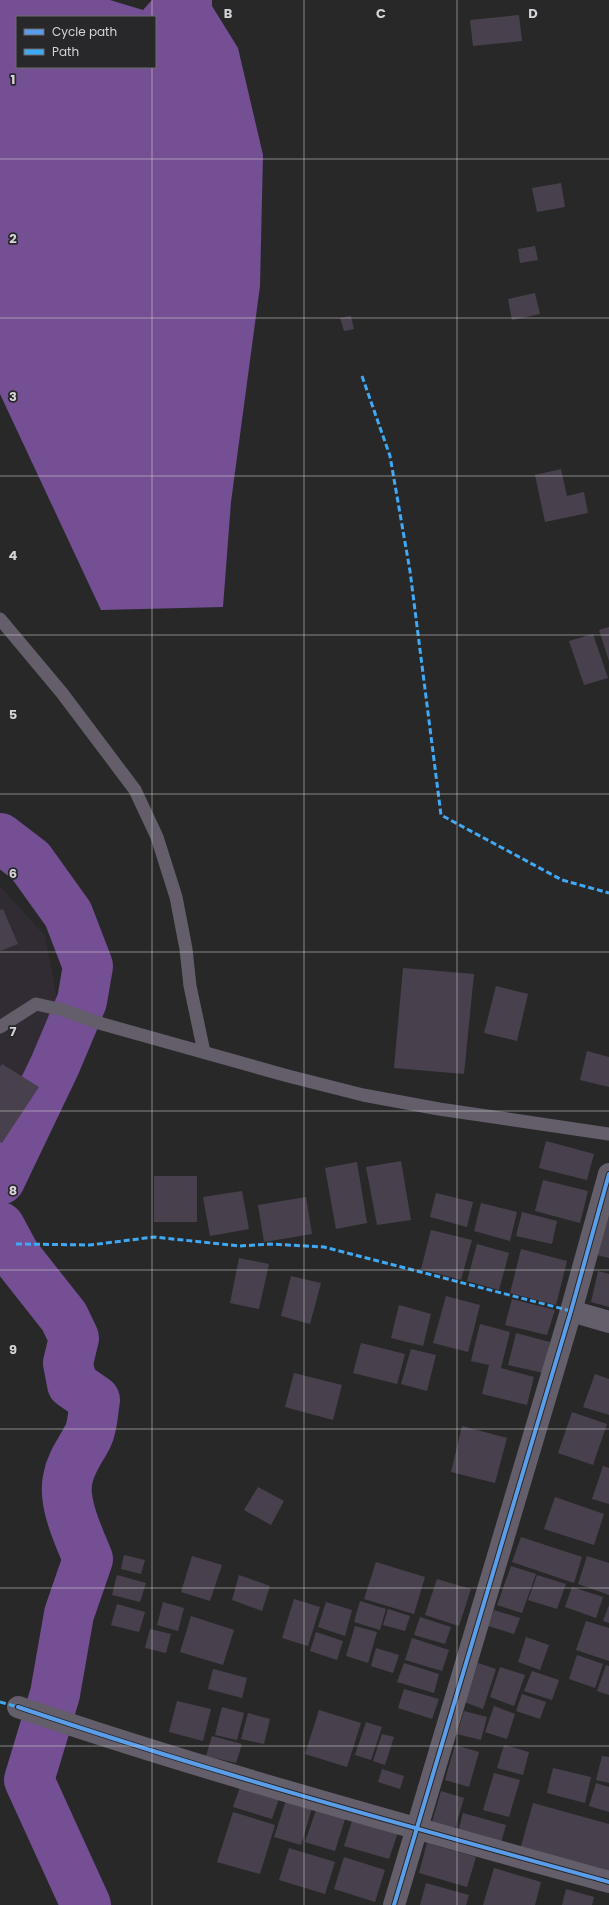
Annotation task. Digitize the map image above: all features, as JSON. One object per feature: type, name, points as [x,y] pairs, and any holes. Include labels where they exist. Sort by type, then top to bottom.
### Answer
[{"type":"street","points":[[394,1905],[418,1829],[571,1311],[609,1174]]},
{"type":"street","points":[[571,1311],[609,1322]]},
{"type":"street","points":[[18,1707],[159,1753],[418,1829],[609,1882]]},
{"type":"lane","points":[[0,619],[62,694],[135,790],[157,837],[176,897],[186,949],[190,986],[204,1052]]},
{"type":"lane","points":[[0,1027],[36,1004],[63,1010],[99,1023],[288,1076],[363,1095],[439,1109],[609,1134]]},
{"type":"shaded area","points":[[0,0],[110,0],[143,10],[152,0],[212,0],[212,6],[238,48],[263,155],[260,286],[231,502],[223,607],[101,610],[0,394]]},
{"type":"shaded area","points":[[0,886],[45,936],[58,1009],[39,1087],[0,1178]]},
{"type":"building","points":[[519,15],[522,41],[473,46],[470,20]]},
{"type":"building","points":[[561,183],[565,207],[537,212],[532,188]]},
{"type":"building","points":[[535,246],[538,260],[520,263],[518,249]]},
{"type":"building","points":[[535,293],[540,314],[512,320],[508,299]]},
{"type":"building","points":[[351,316],[354,329],[344,331],[340,318]]},
{"type":"building","points":[[561,469],[567,496],[584,492],[588,513],[545,522],[535,475]]},
{"type":"building","points":[[609,627],[609,661],[599,630]]},
{"type":"building","points":[[593,634],[608,678],[584,685],[569,641]]},
{"type":"building","points":[[3,909],[18,944],[0,951],[0,910]]},
{"type":"building","points":[[403,968],[474,974],[464,1074],[394,1068]]},
{"type":"building","points":[[496,986],[528,994],[517,1041],[484,1033]]},
{"type":"building","points":[[587,1051],[609,1057],[609,1087],[580,1080]]},
{"type":"building","points":[[2,1064],[39,1087],[2,1143],[0,1142],[0,1067]]},
{"type":"building","points":[[546,1141],[594,1154],[587,1180],[539,1168]]},
{"type":"building","points":[[401,1161],[411,1220],[377,1225],[366,1167]]},
{"type":"building","points":[[357,1162],[367,1223],[336,1229],[325,1168]]},
{"type":"building","points":[[154,1176],[197,1176],[197,1222],[154,1222]]},
{"type":"building","points":[[543,1180],[588,1191],[580,1223],[535,1211]]},
{"type":"building","points":[[242,1191],[249,1229],[210,1236],[203,1197]]},
{"type":"building","points":[[436,1193],[473,1202],[467,1227],[430,1217]]},
{"type":"building","points":[[306,1197],[312,1234],[264,1242],[258,1205]]},
{"type":"building","points":[[481,1203],[517,1212],[510,1241],[474,1231]]},
{"type":"building","points":[[609,1210],[609,1258],[597,1255]]},
{"type":"building","points":[[522,1212],[557,1221],[552,1244],[516,1236]]},
{"type":"building","points":[[431,1230],[472,1240],[461,1280],[421,1269]]},
{"type":"building","points":[[477,1244],[509,1253],[499,1290],[467,1281]]},
{"type":"building","points":[[521,1249],[567,1261],[556,1305],[510,1293]]},
{"type":"building","points":[[239,1258],[269,1264],[259,1309],[230,1303]]},
{"type":"building","points":[[598,1271],[609,1274],[609,1307],[591,1302]]},
{"type":"building","points":[[291,1276],[321,1283],[310,1324],[281,1316]]},
{"type":"building","points":[[446,1296],[480,1305],[468,1352],[433,1343]]},
{"type":"building","points":[[512,1299],[555,1310],[547,1335],[505,1325]]},
{"type":"building","points":[[399,1305],[431,1314],[423,1346],[391,1338]]},
{"type":"building","points":[[480,1324],[510,1332],[501,1368],[534,1377],[527,1405],[482,1394],[489,1365],[471,1361]]},
{"type":"building","points":[[516,1333],[550,1342],[543,1373],[508,1365]]},
{"type":"building","points":[[361,1343],[405,1354],[397,1384],[353,1373]]},
{"type":"building","points":[[411,1349],[436,1355],[427,1391],[401,1384]]},
{"type":"building","points":[[294,1373],[342,1385],[333,1420],[285,1407]]},
{"type":"building","points":[[595,1374],[609,1379],[609,1415],[583,1407]]},
{"type":"building","points":[[572,1412],[607,1424],[593,1465],[558,1453]]},
{"type":"building","points":[[462,1426],[507,1438],[495,1483],[451,1472]]},
{"type":"building","points":[[603,1466],[609,1468],[609,1504],[592,1499]]},
{"type":"building","points":[[258,1487],[284,1501],[271,1525],[244,1510]]},
{"type":"building","points":[[555,1497],[604,1514],[594,1545],[544,1529]]},
{"type":"building","points":[[521,1537],[582,1557],[574,1583],[512,1562]]},
{"type":"building","points":[[124,1555],[145,1560],[141,1574],[121,1569]]},
{"type":"building","points":[[192,1556],[222,1565],[210,1601],[181,1592]]},
{"type":"building","points":[[587,1556],[609,1563],[609,1595],[578,1584]]},
{"type":"building","points":[[376,1562],[425,1577],[414,1614],[364,1599]]},
{"type":"building","points":[[511,1566],[536,1574],[522,1613],[497,1605]]},
{"type":"building","points":[[117,1575],[146,1583],[140,1602],[112,1595]]},
{"type":"building","points":[[239,1575],[270,1586],[262,1611],[232,1600]]},
{"type":"building","points":[[537,1575],[566,1584],[557,1609],[528,1600]]},
{"type":"building","points":[[437,1579],[471,1589],[459,1626],[425,1615]]},
{"type":"building","points":[[572,1587],[603,1597],[596,1618],[565,1607]]},
{"type":"building","points":[[294,1599],[320,1607],[308,1646],[282,1638]]},
{"type":"building","points":[[360,1601],[386,1609],[380,1630],[354,1622]]},
{"type":"building","points":[[163,1602],[184,1608],[178,1631],[157,1625]]},
{"type":"building","points":[[326,1602],[352,1610],[345,1636],[318,1627]]},
{"type":"building","points":[[117,1604],[145,1612],[139,1632],[111,1625]]},
{"type":"building","points":[[609,1605],[609,1623],[603,1621]]},
{"type":"building","points":[[388,1609],[410,1616],[405,1631],[383,1625]]},
{"type":"building","points":[[494,1610],[520,1618],[514,1634],[488,1626]]},
{"type":"building","points":[[191,1616],[234,1630],[223,1665],[180,1652]]},
{"type":"building","points":[[420,1617],[451,1627],[445,1644],[414,1635]]},
{"type":"building","points":[[586,1621],[609,1628],[609,1661],[576,1650]]},
{"type":"building","points":[[355,1626],[377,1632],[368,1663],[346,1656]]},
{"type":"building","points":[[150,1629],[171,1634],[166,1653],[145,1648]]},
{"type":"building","points":[[316,1632],[343,1641],[337,1660],[310,1651]]},
{"type":"building","points":[[526,1637],[549,1645],[540,1670],[518,1662]]},
{"type":"building","points":[[412,1638],[449,1650],[442,1671],[405,1660]]},
{"type":"building","points":[[376,1648],[399,1655],[393,1673],[371,1666]]},
{"type":"building","points":[[577,1655],[603,1664],[595,1688],[569,1679]]},
{"type":"building","points":[[404,1663],[439,1674],[434,1693],[397,1682]]},
{"type":"building","points":[[478,1663],[496,1669],[483,1709],[464,1702]]},
{"type":"building","points":[[606,1665],[609,1666],[609,1695],[597,1691]]},
{"type":"building","points":[[500,1667],[525,1675],[514,1706],[490,1697]]},
{"type":"building","points":[[213,1669],[247,1678],[242,1698],[208,1689]]},
{"type":"building","points":[[532,1671],[559,1680],[552,1700],[524,1691]]},
{"type":"building","points":[[404,1689],[439,1699],[432,1719],[398,1708]]},
{"type":"building","points":[[522,1694],[546,1702],[540,1719],[516,1711]]},
{"type":"building","points":[[177,1701],[211,1709],[203,1741],[169,1732]]},
{"type":"building","points":[[494,1706],[515,1714],[507,1739],[485,1732]]},
{"type":"building","points":[[222,1707],[244,1713],[237,1740],[215,1735]]},
{"type":"building","points":[[319,1710],[361,1723],[347,1767],[305,1754]]},
{"type":"building","points":[[464,1711],[487,1717],[481,1740],[457,1734]]},
{"type":"building","points":[[248,1713],[270,1719],[264,1744],[241,1739]]},
{"type":"building","points":[[366,1722],[382,1727],[371,1760],[355,1755]]},
{"type":"building","points":[[382,1734],[394,1737],[385,1765],[373,1761]]},
{"type":"building","points":[[212,1736],[242,1744],[236,1763],[206,1756]]},
{"type":"building","points":[[455,1745],[479,1752],[469,1787],[445,1780]]},
{"type":"building","points":[[504,1745],[529,1752],[523,1775],[497,1768]]},
{"type":"building","points":[[602,1756],[609,1757],[609,1783],[596,1780]]},
{"type":"building","points":[[553,1768],[591,1777],[585,1803],[547,1793]]},
{"type":"building","points":[[382,1769],[404,1776],[400,1789],[378,1782]]},
{"type":"building","points":[[494,1773],[520,1780],[509,1817],[483,1810]]},
{"type":"building","points":[[596,1783],[609,1787],[609,1812],[589,1806]]},
{"type":"building","points":[[241,1784],[280,1796],[272,1819],[233,1807]]},
{"type":"building","points":[[441,1791],[464,1798],[453,1835],[430,1829]]},
{"type":"building","points":[[286,1800],[312,1808],[301,1845],[274,1837]]},
{"type":"building","points":[[533,1803],[609,1824],[609,1875],[520,1850]]},
{"type":"building","points":[[317,1807],[346,1816],[335,1851],[305,1842]]},
{"type":"building","points":[[233,1812],[275,1825],[260,1874],[217,1862]]},
{"type":"building","points":[[463,1813],[506,1825],[501,1843],[458,1832]]},
{"type":"building","points":[[353,1818],[398,1832],[389,1859],[344,1846]]},
{"type":"building","points":[[427,1843],[476,1857],[467,1887],[419,1873]]},
{"type":"building","points":[[289,1848],[335,1862],[325,1894],[279,1880]]},
{"type":"building","points":[[344,1857],[385,1870],[375,1902],[334,1889]]},
{"type":"building","points":[[494,1868],[541,1882],[535,1905],[483,1905]]},
{"type":"building","points":[[426,1883],[469,1895],[466,1905],[420,1905]]},
{"type":"building","points":[[566,1889],[594,1897],[592,1905],[562,1905]]},
{"type":"waterway","points":[[0,838],[30,861],[68,914],[88,966],[82,1001],[55,1065],[0,1180]]},
{"type":"waterway","points":[[0,1227],[15,1255],[64,1317],[74,1338],[68,1363],[72,1384],[95,1400],[90,1432],[71,1467],[67,1487],[67,1498],[72,1519],[88,1559],[69,1614],[55,1694],[29,1780],[86,1905]]},
{"type":"marked path","points":[[362,376],[390,456],[410,571],[441,815],[562,880],[609,893]]},
{"type":"marked path","points":[[16,1244],[90,1245],[154,1237],[240,1246],[270,1244],[324,1247],[571,1311]]},
{"type":"marked path","points":[[0,1702],[18,1707]]},
{"type":"cycle path","points":[[394,1905],[571,1311],[609,1174]]},
{"type":"cycle path","points":[[18,1707],[238,1777],[609,1882]]}]
